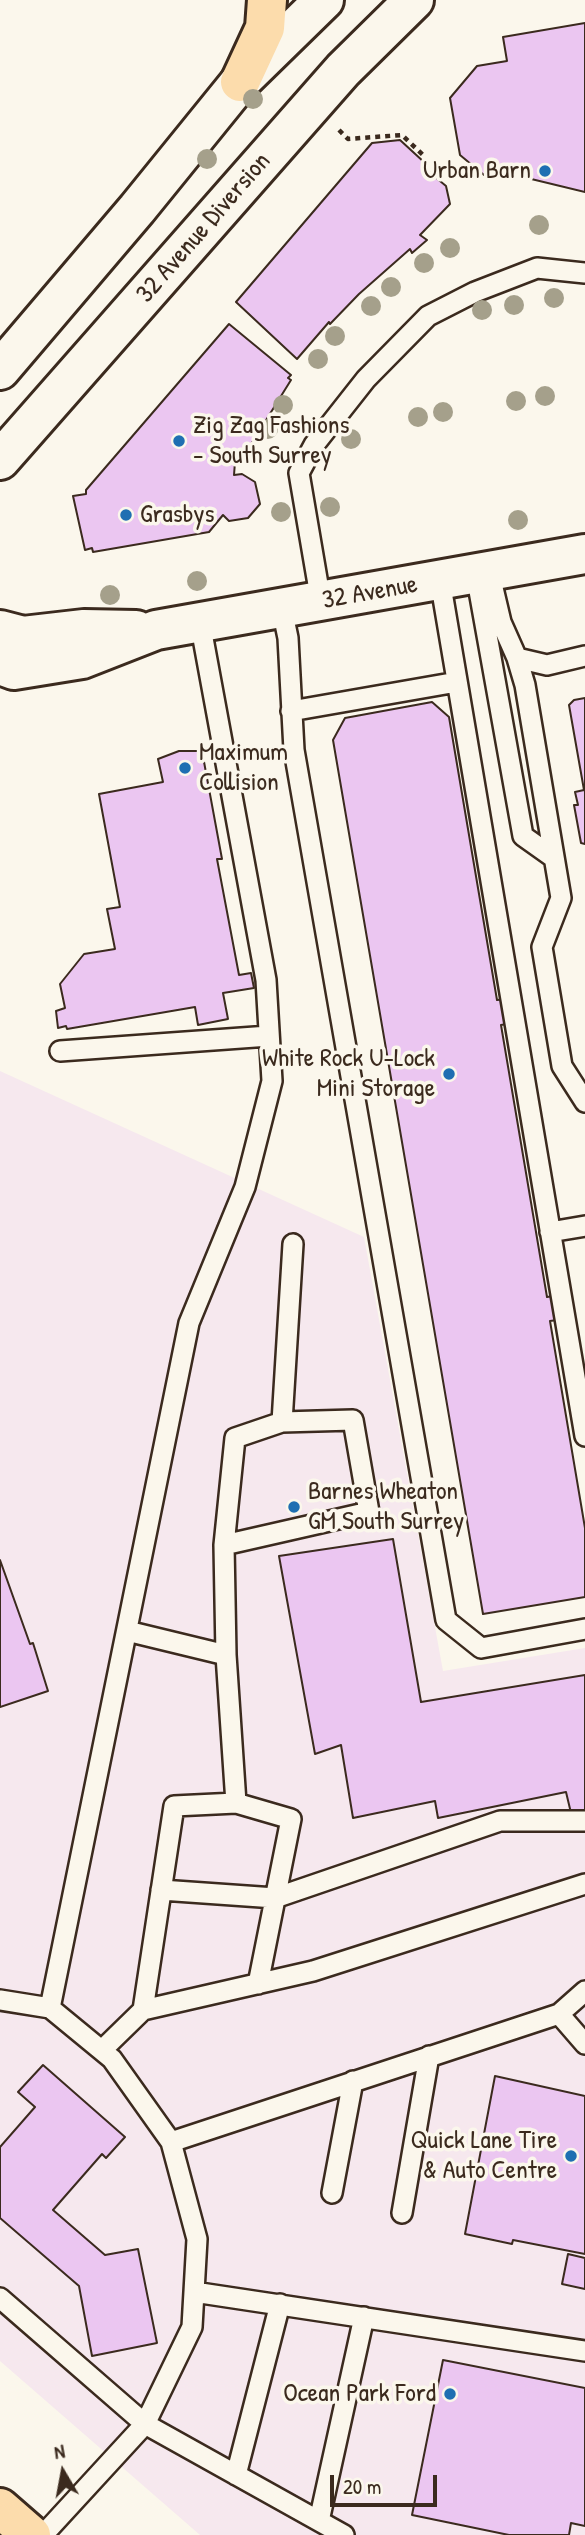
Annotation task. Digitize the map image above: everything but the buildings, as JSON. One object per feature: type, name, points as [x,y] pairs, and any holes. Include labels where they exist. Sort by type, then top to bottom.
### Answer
[{"type":"main road","points":[[240,82],[265,28],[267,0]]},
{"type":"main road","points":[[0,370],[137,209],[240,82],[324,0]]},
{"type":"main road","name":"32 Avenue Diversion","points":[[0,460],[343,70],[414,0]]},
{"type":"main road","name":"32 Avenue","points":[[0,665],[14,670],[82,659],[156,630],[585,554]]},
{"type":"main road","name":"32 Avenue","points":[[0,630],[23,635],[84,629],[156,630]]},
{"type":"main road","points":[[0,2508],[32,2535]]},
{"type":"lane","points":[[321,602],[299,473],[314,444],[366,379],[428,316],[475,292],[537,268],[585,274]]},
{"type":"lane","points":[[468,575],[501,622],[517,658],[525,685],[561,898],[542,947],[562,1066],[585,1102]]},
{"type":"lane","points":[[468,575],[457,682],[585,1436]]},
{"type":"lane","points":[[468,575],[523,836],[554,858]]},
{"type":"lane","points":[[282,609],[288,638],[296,764],[446,1620],[481,1648],[585,1629]]},
{"type":"lane","points":[[51,2008],[189,1323],[245,1187],[272,1081],[266,980],[200,622]]},
{"type":"lane","points":[[517,658],[547,665],[585,656]]},
{"type":"lane","points":[[292,712],[457,682]]},
{"type":"lane","points":[[60,1051],[269,1036]]},
{"type":"lane","points":[[550,1232],[585,1226]]},
{"type":"lane","points":[[282,1422],[293,1244]]},
{"type":"lane","points":[[223,1545],[369,1511],[353,1420],[282,1422],[235,1438],[223,1545],[226,1654],[236,1803]]},
{"type":"lane","points":[[127,1631],[226,1654]]},
{"type":"lane","points":[[143,2010],[174,1806],[236,1803],[291,1819],[258,1984]]},
{"type":"lane","points":[[161,1890],[275,1898],[500,1821],[585,1821]]},
{"type":"lane","points":[[102,2050],[143,2010],[313,1971],[585,1884]]},
{"type":"lane","points":[[171,2142],[559,2014],[585,1991]]},
{"type":"lane","points":[[0,2000],[51,2008],[112,2059],[171,2142],[197,2239],[192,2327],[145,2424],[43,2535]]},
{"type":"lane","points":[[559,2014],[585,2044]]},
{"type":"lane","points":[[402,2213],[429,2056]]},
{"type":"lane","points":[[332,2193],[353,2081]]},
{"type":"lane","points":[[194,2292],[585,2351]]},
{"type":"lane","points":[[0,2298],[145,2424],[344,2535]]},
{"type":"lane","points":[[236,2475],[280,2304]]},
{"type":"lane","points":[[319,2521],[364,2318]]},
{"type":"path","points":[[331,122],[348,139],[402,135],[423,155]]},
{"type":"shaded area","points":[[0,1071],[364,1237],[443,1671],[585,1648],[585,2535],[200,2535],[0,2361]]},
{"type":"place","name":"Urban Barn","points":[[545,171]]},
{"type":"place","name":"Zig Zag Fashions - South Surrey","points":[[179,441]]},
{"type":"place","name":"Grasbys","points":[[126,515]]},
{"type":"place","name":"Maximum Collision","points":[[185,768]]},
{"type":"place","name":"White Rock U-Lock Mini Storage","points":[[449,1074]]},
{"type":"place","name":"Barnes Wheaton GM South Surrey","points":[[294,1507]]},
{"type":"place","name":"Quick Lane Tire & Auto Centre","points":[[571,2156]]},
{"type":"place","name":"Ocean Park Ford","points":[[450,2394]]}]
